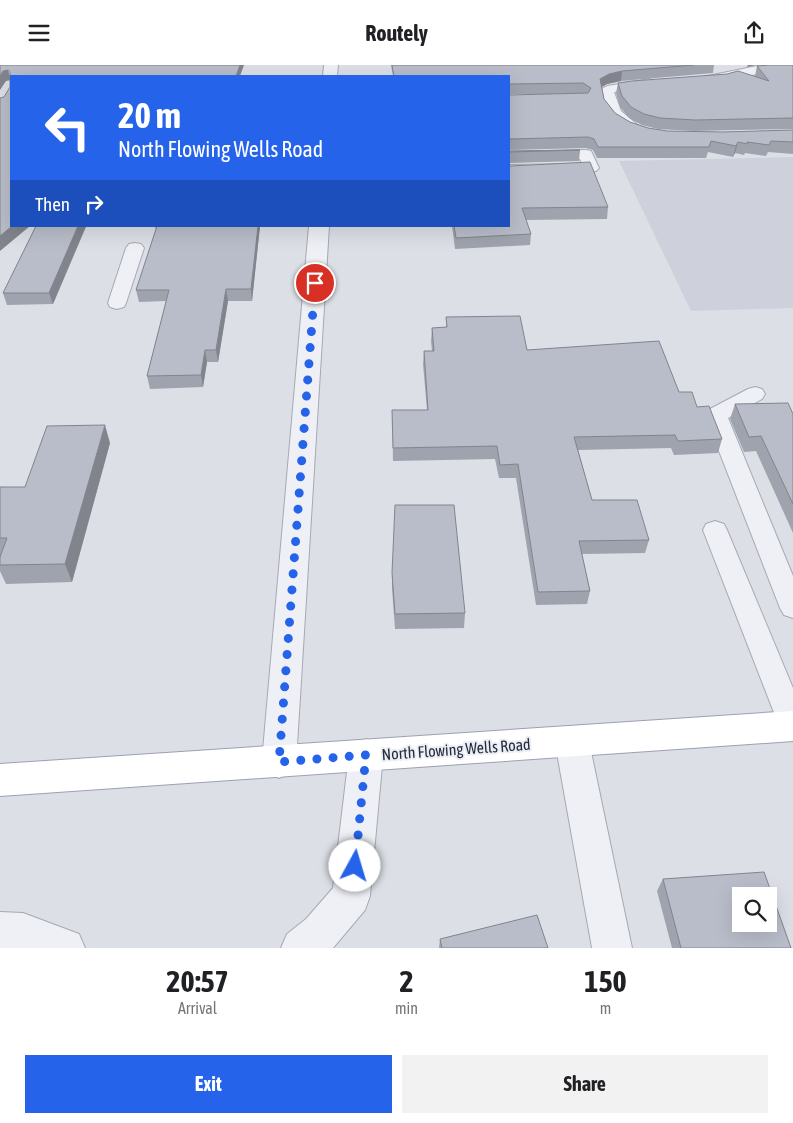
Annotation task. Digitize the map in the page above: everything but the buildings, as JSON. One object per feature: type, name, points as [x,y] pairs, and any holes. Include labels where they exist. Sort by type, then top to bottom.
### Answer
[{"type":"main road","name":"North Flowing Wells Road","points":[[0,780],[572,742],[793,724]]},
{"type":"street","points":[[279,762],[319,227]]},
{"type":"street","points":[[572,742],[612,948]]},
{"type":"street","points":[[301,948],[320,933],[351,896],[366,755]]},
{"type":"street","points":[[0,932],[23,933],[65,948]]},
{"type":"lane","points":[[696,80],[724,78],[766,67],[793,66]]},
{"type":"lane","points":[[646,132],[630,125],[615,115],[608,102],[607,90],[630,85],[668,82]]},
{"type":"lane","points":[[510,156],[586,154],[592,168],[510,170]]},
{"type":"lane","points":[[117,303],[135,248]]},
{"type":"lane","points":[[755,394],[716,415],[793,608]]},
{"type":"lane","points":[[715,530],[793,724]]},
{"type":"shaded area","points":[[793,157],[793,308],[691,311],[619,161]]},
{"type":"route","points":[[315,283],[279,762],[366,755],[355,866]]}]
